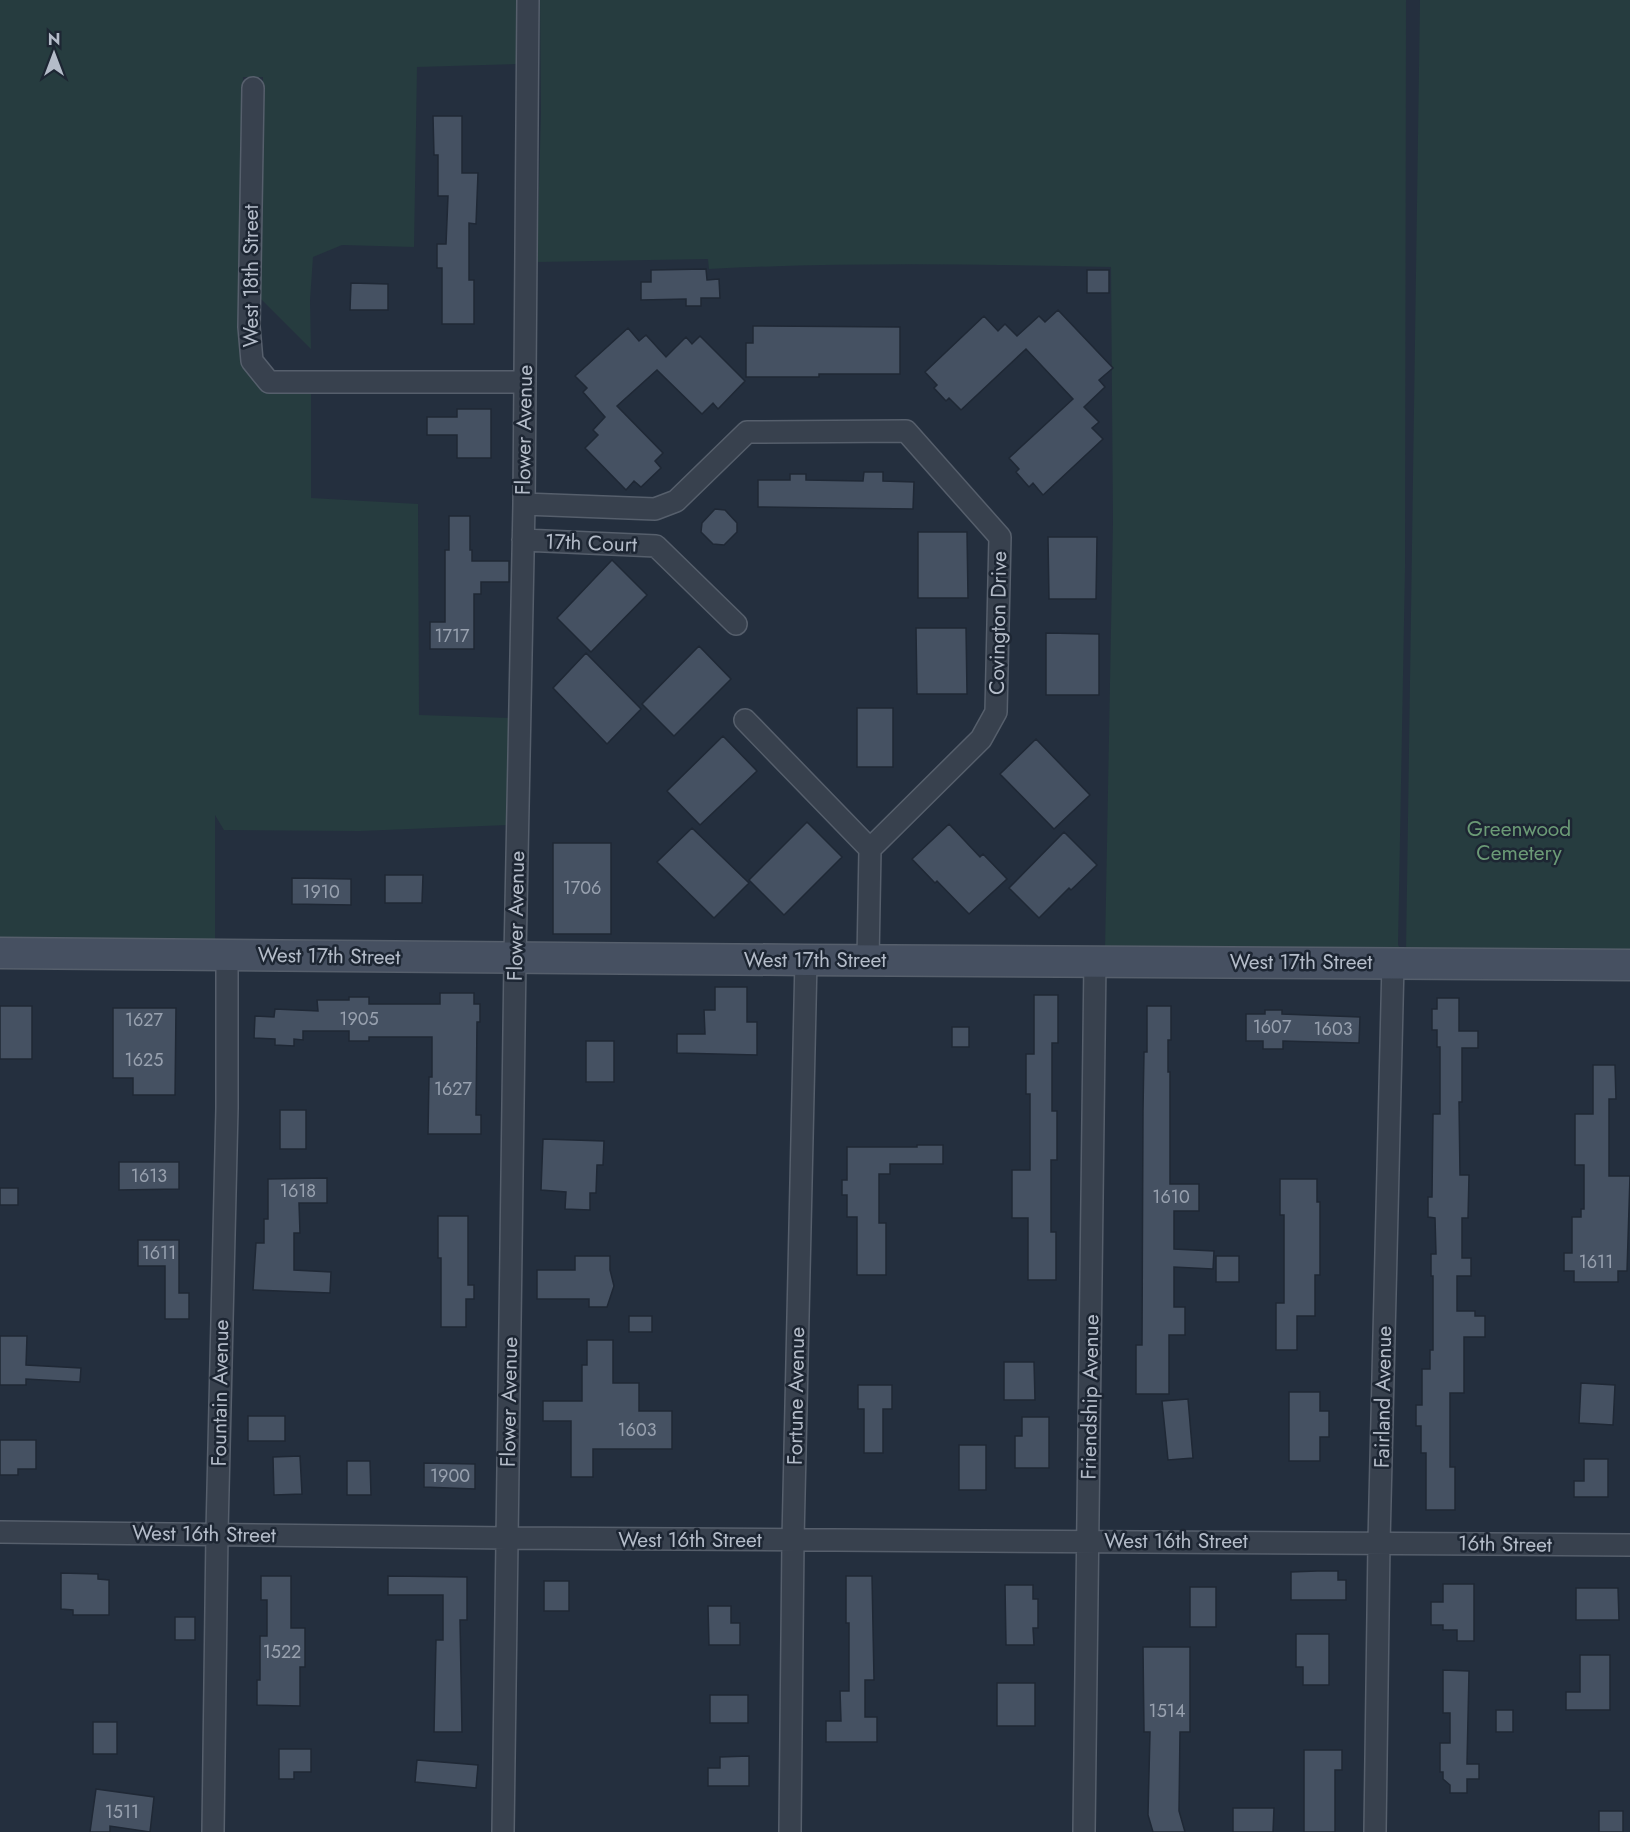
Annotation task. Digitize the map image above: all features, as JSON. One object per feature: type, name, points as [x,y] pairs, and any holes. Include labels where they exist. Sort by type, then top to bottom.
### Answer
[{"type":"main road","name":"West 17th Street","points":[[0,952],[515,958],[1630,965]]},
{"type":"street","name":"Flower Avenue","points":[[503,1832],[515,958],[524,504],[528,0]]},
{"type":"street","name":"West 18th Street","points":[[253,88],[249,327],[252,361],[269,382],[525,382]]},
{"type":"street","name":"Covington Drive","points":[[524,504],[655,509],[676,501],[747,432],[906,431],[1000,537],[996,712],[981,739],[870,849]]},
{"type":"street","name":"17th Court","points":[[523,540],[656,546],[735,624]]},
{"type":"street","points":[[745,720],[870,849],[868,960]]},
{"type":"street","name":"Fountain Avenue","points":[[213,1832],[217,1533],[228,1108],[228,954]]},
{"type":"street","name":"Fortune Avenue","points":[[790,1832],[793,1540],[806,960]]},
{"type":"street","name":"Friendship Avenue","points":[[1084,1832],[1095,961]]},
{"type":"street","name":"Fairland Avenue","points":[[1375,1832],[1379,1543],[1393,963]]},
{"type":"street","name":"West 16th Street","points":[[0,1532],[508,1538],[1379,1543]]},
{"type":"street","name":"16th Street","points":[[1379,1543],[1630,1545]]},
{"type":"green space","points":[[0,0],[518,0],[518,64],[417,67],[414,247],[342,245],[313,257],[310,300],[311,349],[259,297],[263,77],[243,77],[239,327],[245,369],[262,390],[269,393],[311,393],[311,498],[418,504],[419,715],[510,718],[508,825],[360,831],[224,830],[215,815],[215,943],[0,942]]},
{"type":"green space","points":[[540,0],[1406,0],[1405,568],[1398,945],[1403,952],[1105,951],[1113,522],[1111,267],[910,264],[709,269],[708,259],[537,262],[541,113]]},
{"type":"green space","name":"Greenwood Cemetery","points":[[1420,0],[1630,0],[1630,956],[1406,954]]},
{"type":"building","points":[[433,116],[462,116],[462,173],[478,173],[476,224],[469,223],[469,280],[474,280],[474,324],[442,324],[442,268],[437,268],[437,244],[446,244],[448,196],[438,196],[438,155],[434,155]]},
{"type":"building","points":[[706,269],[707,280],[719,279],[720,298],[701,298],[701,306],[686,306],[686,299],[641,300],[641,282],[651,282],[651,270]]},
{"type":"building","points":[[1087,270],[1109,270],[1109,293],[1087,293]]},
{"type":"building","points":[[351,283],[388,284],[388,310],[350,310]]},
{"type":"building","points":[[1058,310],[1113,368],[1099,380],[1105,387],[1084,407],[1099,422],[1092,428],[1103,439],[1043,495],[1033,483],[1029,487],[1016,472],[1019,469],[1009,458],[1073,399],[1026,349],[961,410],[949,398],[946,401],[934,388],[937,385],[925,372],[984,316],[998,331],[1005,324],[1017,336],[1039,316],[1045,322]]},
{"type":"building","points":[[753,326],[900,327],[900,374],[746,377],[746,343],[753,343]]},
{"type":"building","points":[[628,328],[639,341],[646,335],[666,357],[686,337],[692,344],[700,336],[745,381],[718,409],[713,403],[702,414],[657,370],[617,406],[663,453],[655,461],[661,468],[641,487],[634,481],[626,490],[585,448],[598,435],[593,430],[605,417],[583,392],[587,388],[575,376]]},
{"type":"building","points":[[457,409],[491,409],[491,458],[457,458],[457,435],[427,435],[427,417],[457,417]]},
{"type":"building","points":[[864,472],[883,472],[883,481],[914,482],[913,509],[758,507],[758,480],[790,480],[790,474],[806,474],[806,480],[863,481]]},
{"type":"building","points":[[715,509],[725,510],[737,523],[737,532],[724,545],[713,544],[701,532],[702,523]]},
{"type":"building","points":[[449,516],[470,516],[472,561],[509,561],[509,582],[481,582],[481,594],[474,594],[474,649],[430,649],[430,622],[445,622],[445,550],[449,550]]},
{"type":"building","points":[[918,532],[967,532],[968,598],[918,598]]},
{"type":"building","points":[[1048,537],[1097,537],[1096,599],[1049,599]]},
{"type":"building","points":[[612,560],[647,595],[591,652],[557,618]]},
{"type":"building","points":[[916,628],[966,628],[967,694],[917,694]]},
{"type":"building","points":[[1046,633],[1099,634],[1099,695],[1046,695]]},
{"type":"building","points":[[699,646],[731,679],[674,736],[642,704]]},
{"type":"building","points":[[586,653],[641,709],[607,744],[553,688]]},
{"type":"building","points":[[857,708],[893,708],[893,767],[857,767]]},
{"type":"building","points":[[723,736],[757,771],[700,825],[667,791]]},
{"type":"building","points":[[1036,739],[1090,795],[1054,829],[1000,774]]},
{"type":"building","points":[[807,822],[842,857],[784,915],[749,880]]},
{"type":"building","points":[[949,824],[980,857],[983,854],[1007,879],[969,914],[912,859]]},
{"type":"building","points":[[692,828],[749,883],[714,918],[657,862]]},
{"type":"building","points":[[1064,832],[1097,865],[1071,890],[1069,888],[1039,918],[1009,888]]},
{"type":"building","points":[[553,843],[611,843],[611,934],[553,934]]},
{"type":"building","points":[[385,875],[423,875],[422,903],[385,903]]},
{"type":"building","points":[[292,878],[351,879],[351,905],[292,904]]},
{"type":"building","points":[[715,987],[747,987],[747,1022],[757,1022],[757,1055],[677,1053],[677,1034],[705,1034],[704,1010],[715,1010]]},
{"type":"building","points":[[440,993],[474,993],[474,1004],[480,1004],[480,1022],[477,1022],[476,1115],[481,1115],[481,1134],[428,1134],[432,1037],[369,1037],[369,1041],[349,1041],[349,1031],[303,1031],[303,1040],[294,1039],[294,1046],[275,1045],[275,1039],[254,1038],[255,1016],[274,1017],[275,1009],[318,1011],[317,1000],[349,1000],[349,997],[369,997],[369,1004],[440,1004]]},
{"type":"building","points":[[1034,995],[1058,995],[1058,1043],[1052,1043],[1052,1111],[1057,1111],[1057,1160],[1051,1160],[1051,1232],[1056,1232],[1056,1280],[1028,1280],[1028,1218],[1012,1218],[1012,1170],[1030,1170],[1030,1094],[1026,1094],[1026,1054],[1034,1054]]},
{"type":"building","points":[[1437,998],[1459,998],[1459,1031],[1478,1031],[1478,1048],[1462,1048],[1462,1102],[1459,1102],[1460,1175],[1469,1175],[1468,1218],[1462,1218],[1462,1258],[1471,1258],[1471,1276],[1457,1276],[1457,1311],[1475,1311],[1475,1316],[1485,1316],[1485,1337],[1464,1337],[1464,1393],[1450,1393],[1450,1467],[1455,1467],[1455,1510],[1426,1510],[1426,1453],[1421,1453],[1421,1426],[1416,1426],[1416,1405],[1422,1405],[1422,1369],[1430,1369],[1430,1350],[1433,1350],[1431,1254],[1436,1254],[1435,1218],[1428,1217],[1428,1197],[1432,1197],[1433,1114],[1440,1114],[1440,1047],[1437,1047],[1437,1030],[1432,1030],[1432,1009],[1437,1009]]},
{"type":"building","points":[[0,1006],[32,1006],[32,1059],[0,1059]]},
{"type":"building","points":[[1147,1006],[1171,1006],[1171,1040],[1168,1040],[1170,1184],[1199,1184],[1199,1211],[1174,1211],[1174,1249],[1214,1251],[1213,1269],[1174,1267],[1174,1307],[1185,1307],[1185,1335],[1169,1335],[1169,1394],[1136,1394],[1136,1345],[1142,1345],[1143,1111]]},
{"type":"building","points":[[113,1008],[176,1008],[175,1095],[133,1095],[133,1078],[113,1078]]},
{"type":"building","points":[[1265,1010],[1282,1010],[1282,1014],[1360,1017],[1359,1043],[1283,1041],[1283,1049],[1263,1049],[1263,1041],[1246,1041],[1246,1014],[1265,1014]]},
{"type":"building","points":[[952,1027],[969,1027],[969,1047],[952,1047]]},
{"type":"building","points":[[586,1041],[614,1041],[614,1082],[586,1082]]},
{"type":"building","points":[[1593,1065],[1615,1065],[1616,1099],[1609,1099],[1609,1176],[1630,1176],[1627,1271],[1618,1271],[1618,1282],[1574,1282],[1574,1271],[1564,1271],[1564,1253],[1572,1253],[1572,1217],[1581,1217],[1581,1209],[1584,1209],[1584,1165],[1575,1165],[1575,1114],[1593,1114]]},
{"type":"building","points":[[280,1110],[306,1110],[306,1149],[280,1149]]},
{"type":"building","points":[[543,1139],[604,1141],[603,1165],[597,1165],[596,1193],[590,1193],[590,1210],[565,1209],[566,1192],[541,1190]]},
{"type":"building","points":[[917,1145],[943,1145],[943,1164],[890,1164],[890,1174],[879,1174],[879,1223],[886,1223],[886,1275],[857,1275],[857,1217],[847,1217],[847,1195],[842,1195],[842,1180],[847,1180],[847,1147],[917,1147]]},
{"type":"building","points":[[119,1162],[179,1162],[179,1189],[119,1190]]},
{"type":"building","points":[[327,1178],[327,1203],[299,1203],[300,1233],[294,1233],[294,1270],[331,1272],[330,1293],[253,1290],[256,1243],[264,1243],[264,1219],[268,1219],[268,1179]]},
{"type":"building","points":[[1280,1179],[1317,1179],[1317,1202],[1320,1202],[1320,1275],[1315,1275],[1315,1316],[1297,1316],[1297,1350],[1276,1350],[1276,1303],[1284,1303],[1284,1215],[1280,1215]]},
{"type":"building","points":[[0,1188],[18,1188],[18,1205],[0,1205]]},
{"type":"building","points":[[438,1216],[468,1216],[468,1285],[474,1285],[474,1299],[466,1299],[466,1327],[441,1327],[441,1258],[438,1258]]},
{"type":"building","points":[[138,1240],[179,1240],[179,1293],[189,1293],[189,1319],[165,1319],[165,1266],[138,1266]]},
{"type":"building","points":[[575,1256],[610,1256],[610,1270],[614,1286],[607,1307],[589,1307],[589,1299],[537,1299],[537,1270],[575,1270]]},
{"type":"building","points":[[1216,1256],[1239,1256],[1239,1282],[1216,1282]]},
{"type":"building","points":[[629,1316],[652,1316],[652,1332],[629,1332]]},
{"type":"building","points":[[0,1336],[27,1336],[26,1365],[81,1368],[80,1382],[26,1379],[26,1385],[0,1385]]},
{"type":"building","points":[[587,1340],[613,1340],[613,1383],[639,1383],[639,1411],[672,1411],[672,1449],[593,1449],[593,1477],[571,1477],[571,1421],[543,1421],[543,1401],[582,1401],[582,1365],[587,1365]]},
{"type":"building","points":[[1004,1362],[1034,1362],[1035,1400],[1004,1400]]},
{"type":"building","points":[[1581,1383],[1615,1385],[1613,1425],[1579,1423]]},
{"type":"building","points":[[858,1385],[892,1385],[892,1409],[883,1409],[883,1453],[864,1453],[864,1409],[858,1409]]},
{"type":"building","points":[[1289,1392],[1320,1392],[1320,1411],[1329,1411],[1329,1437],[1320,1437],[1320,1461],[1289,1461]]},
{"type":"building","points":[[1188,1399],[1193,1458],[1168,1460],[1162,1401]]},
{"type":"building","points":[[248,1416],[285,1416],[285,1441],[248,1441]]},
{"type":"building","points":[[1022,1417],[1049,1417],[1049,1468],[1015,1468],[1015,1436],[1022,1436]]},
{"type":"building","points":[[0,1440],[36,1440],[36,1469],[18,1469],[18,1475],[0,1475]]},
{"type":"building","points":[[959,1445],[986,1445],[986,1490],[959,1490]]},
{"type":"building","points":[[300,1456],[302,1494],[274,1495],[273,1457]]},
{"type":"building","points":[[1584,1459],[1608,1459],[1608,1497],[1574,1497],[1574,1481],[1584,1481]]},
{"type":"building","points":[[347,1461],[370,1461],[371,1495],[347,1495]]},
{"type":"building","points":[[424,1463],[475,1464],[475,1489],[424,1487]]},
{"type":"building","points":[[1338,1571],[1338,1580],[1346,1580],[1346,1600],[1291,1600],[1291,1572]]},
{"type":"building","points":[[61,1573],[98,1574],[98,1579],[109,1580],[109,1615],[73,1615],[73,1610],[61,1609]]},
{"type":"building","points":[[261,1576],[291,1576],[291,1628],[305,1628],[305,1667],[300,1667],[300,1706],[257,1705],[257,1680],[260,1680],[260,1636],[267,1636],[267,1600],[261,1600]]},
{"type":"building","points":[[388,1576],[467,1577],[467,1620],[460,1620],[462,1732],[434,1732],[436,1640],[443,1640],[443,1595],[388,1595]]},
{"type":"building","points":[[846,1576],[872,1576],[874,1680],[865,1680],[865,1717],[877,1717],[877,1742],[826,1742],[826,1721],[841,1721],[840,1691],[849,1691]]},
{"type":"building","points":[[544,1581],[569,1581],[569,1611],[544,1611]]},
{"type":"building","points":[[1443,1584],[1474,1584],[1474,1641],[1457,1641],[1457,1630],[1443,1630],[1443,1625],[1431,1625],[1431,1602],[1443,1602]]},
{"type":"building","points":[[1005,1585],[1033,1585],[1033,1599],[1038,1599],[1038,1628],[1033,1628],[1034,1645],[1006,1645]]},
{"type":"building","points":[[1190,1587],[1216,1587],[1216,1627],[1190,1627]]},
{"type":"building","points":[[1576,1588],[1618,1588],[1619,1620],[1576,1620]]},
{"type":"building","points":[[708,1606],[731,1606],[731,1623],[740,1623],[740,1645],[709,1645]]},
{"type":"building","points":[[175,1617],[195,1617],[195,1640],[175,1640]]},
{"type":"building","points":[[1296,1634],[1329,1634],[1329,1685],[1303,1685],[1303,1667],[1296,1667]]},
{"type":"building","points":[[1143,1647],[1190,1647],[1190,1732],[1180,1732],[1179,1811],[1185,1832],[1153,1832],[1148,1815],[1150,1732],[1144,1732]]},
{"type":"building","points":[[1580,1655],[1610,1655],[1610,1710],[1566,1710],[1566,1692],[1580,1692]]},
{"type":"building","points":[[1443,1670],[1469,1671],[1467,1764],[1479,1764],[1479,1779],[1467,1779],[1467,1793],[1450,1793],[1450,1785],[1443,1779],[1443,1772],[1440,1772],[1440,1743],[1450,1743],[1450,1713],[1443,1713]]},
{"type":"building","points":[[997,1683],[1035,1683],[1035,1726],[997,1726]]},
{"type":"building","points":[[710,1695],[748,1695],[748,1723],[710,1723]]},
{"type":"building","points":[[1496,1710],[1513,1710],[1513,1732],[1496,1732]]},
{"type":"building","points":[[93,1722],[117,1722],[117,1754],[93,1754]]},
{"type":"building","points":[[279,1749],[311,1749],[311,1772],[294,1772],[294,1779],[279,1779]]},
{"type":"building","points":[[1304,1750],[1342,1750],[1342,1770],[1335,1770],[1335,1832],[1304,1832]]},
{"type":"building","points":[[749,1756],[749,1786],[708,1786],[708,1768],[720,1768],[720,1757]]},
{"type":"building","points":[[417,1760],[478,1765],[476,1788],[415,1782]]},
{"type":"building","points":[[96,1789],[154,1797],[150,1832],[110,1826],[110,1832],[90,1832]]},
{"type":"building","points":[[1233,1808],[1274,1808],[1273,1832],[1233,1832]]},
{"type":"building","points":[[1599,1811],[1623,1811],[1623,1832],[1599,1832]]}]
